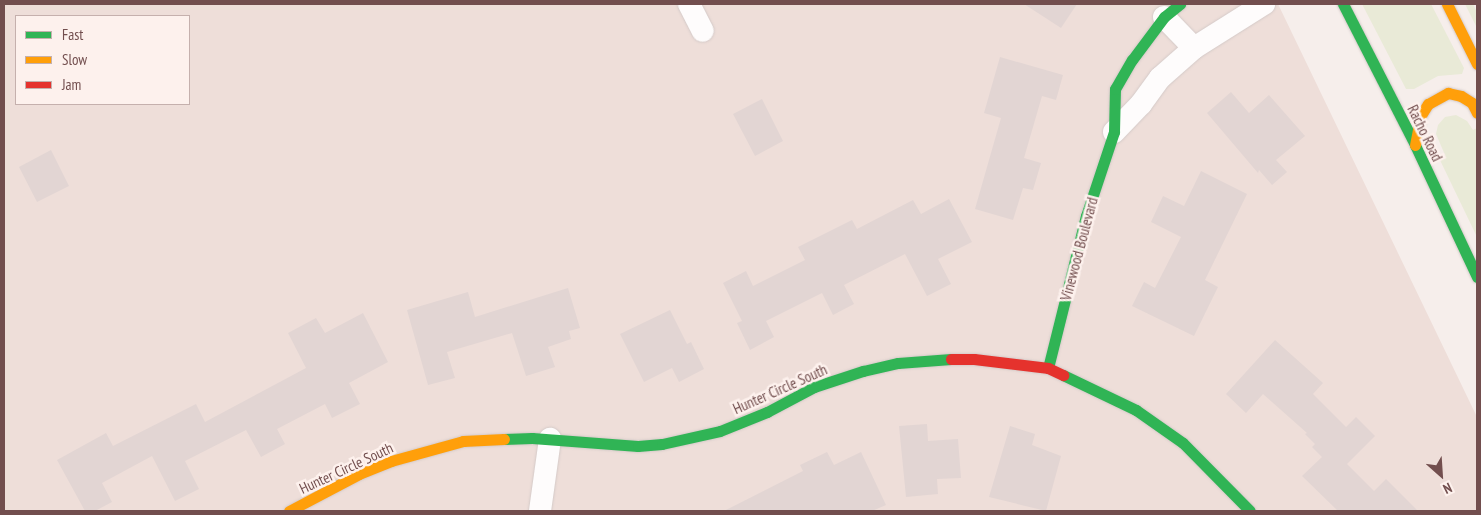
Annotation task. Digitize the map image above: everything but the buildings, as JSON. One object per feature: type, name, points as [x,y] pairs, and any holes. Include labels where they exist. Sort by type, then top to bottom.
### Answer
[{"type":"street","points":[[689,4],[703,31]]},
{"type":"street","name":"Vinewood Boulevard","points":[[1114,132],[1140,104],[1160,78],[1194,48],[1264,4]]},
{"type":"street","name":"Racho Road","points":[[1343,4],[1415,144],[1477,277]]},
{"type":"street","points":[[1447,4],[1477,64]]},
{"type":"street","name":"Vinewood Boulevard","points":[[1048,368],[1086,216],[1114,132],[1115,89],[1132,60],[1172,10],[1194,48]]},
{"type":"street","points":[[1415,144],[1421,115],[1428,104],[1448,93],[1461,96],[1472,103],[1477,114]]},
{"type":"street","name":"Hunter Circle South","points":[[289,511],[359,474],[414,454],[463,441],[502,438],[550,439],[638,446],[703,436],[767,412],[814,387],[863,371],[898,363],[934,359],[974,359],[1048,368],[1136,410],[1175,438],[1250,511]]},
{"type":"street","points":[[540,511],[550,439]]},
{"type":"shaded area","points":[[4,4],[1278,4],[1477,417],[1477,511],[4,511]]},
{"type":"green space","points":[[1362,4],[1431,4],[1464,68],[1462,74],[1438,76],[1414,89],[1406,89]]},
{"type":"green space","points":[[1465,4],[1473,4],[1477,12],[1477,28]]},
{"type":"green space","points":[[1456,115],[1467,121],[1473,130],[1477,128],[1477,237],[1439,158],[1445,155],[1436,134],[1438,125],[1445,117]]},
{"type":"traffic: fast","points":[[1048,368],[1086,216],[1114,132],[1115,89],[1132,60],[1164,17],[1180,4]]},
{"type":"traffic: fast","points":[[1343,4],[1415,145],[1477,277]]},
{"type":"traffic: fast","points":[[504,439],[532,438],[638,446],[662,444],[720,431],[767,412],[814,387],[863,371],[898,363],[951,359]]},
{"type":"traffic: fast","points":[[1063,375],[1136,410],[1183,443],[1250,511]]},
{"type":"traffic: slow","points":[[1447,4],[1477,64]]},
{"type":"traffic: slow","points":[[1415,145],[1421,115],[1428,104],[1448,93],[1461,96],[1472,103],[1477,113]]},
{"type":"traffic: slow","points":[[289,511],[359,474],[391,461],[463,441],[504,439]]},
{"type":"traffic: jam","points":[[951,359],[974,359],[1048,368],[1063,375]]}]
